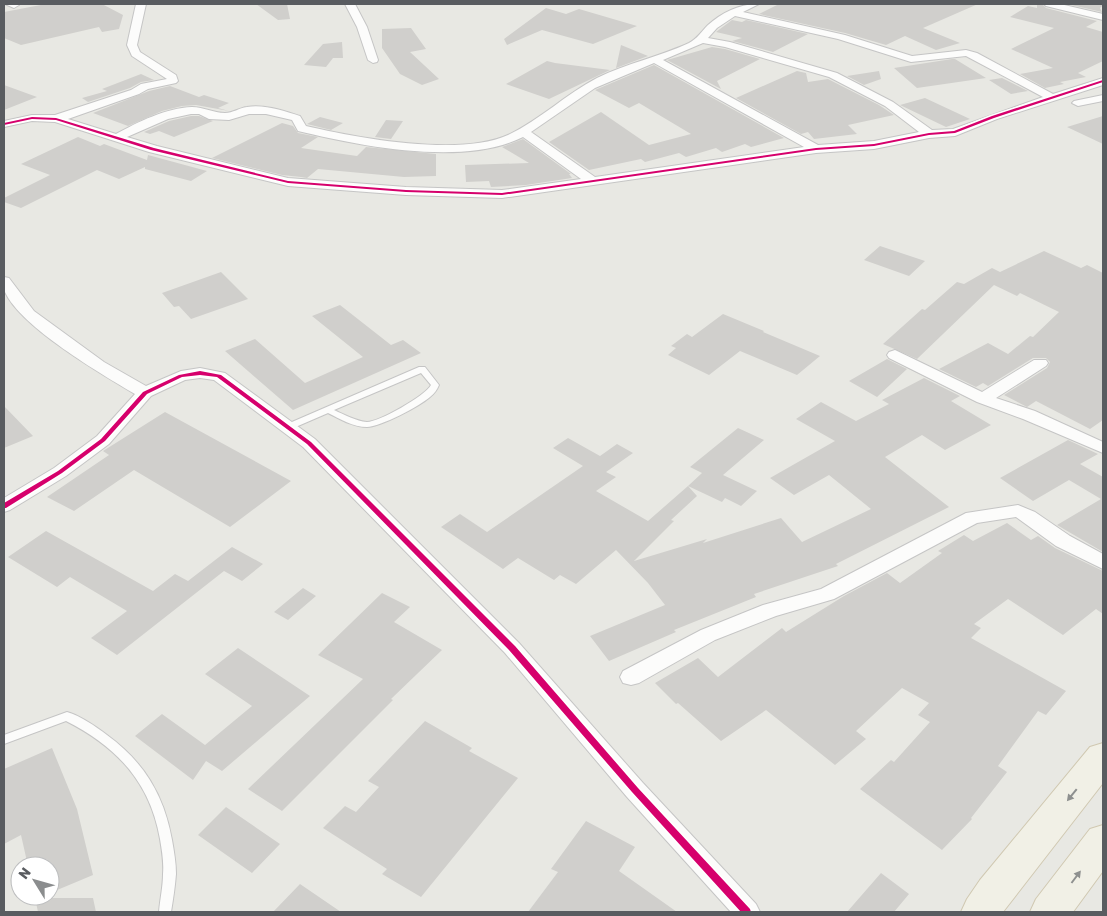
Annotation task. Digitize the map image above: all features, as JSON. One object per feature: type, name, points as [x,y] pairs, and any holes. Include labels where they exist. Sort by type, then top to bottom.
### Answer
[{"type":"main road","points":[[981,912],[994,892],[1103,757]]},
{"type":"main road","points":[[1050,912],[1103,841]]},
{"type":"street","points":[[56,119],[136,92],[145,86],[172,81],[172,77],[136,54],[132,45],[141,4]]},
{"type":"street","points":[[350,4],[362,27],[373,60]]},
{"type":"street","points":[[703,40],[712,27],[734,13],[754,4]]},
{"type":"street","points":[[1048,4],[1103,17]]},
{"type":"street","points":[[734,13],[840,37],[911,59],[958,53],[973,55],[1051,97]]},
{"type":"street","points":[[116,138],[162,117],[198,109],[206,112],[209,116],[229,117],[248,110],[266,111],[296,118],[302,128],[319,133],[446,148],[496,143],[524,132],[593,85],[703,40],[726,44],[833,75],[889,104],[930,134]]},
{"type":"street","points":[[654,59],[816,149]]},
{"type":"street","points":[[4,124],[32,118],[56,119],[116,138],[288,182],[322,186],[461,194],[502,194],[816,149],[874,145],[930,134],[954,132],[1051,97],[1103,81]]},
{"type":"street","points":[[1078,102],[1103,98]]},
{"type":"street","points":[[524,132],[592,181]]},
{"type":"street","points":[[4,281],[29,314],[98,365],[145,393]]},
{"type":"street","points":[[895,355],[983,399],[1029,415],[1103,448]]},
{"type":"street","points":[[983,399],[1040,363]]},
{"type":"street","points":[[4,506],[60,472],[103,440],[145,393],[181,376],[200,374],[219,376],[309,442],[512,648],[635,790],[747,912]]},
{"type":"street","points":[[631,677],[708,635],[770,610],[827,594],[840,588],[973,517],[1018,512],[1028,516],[1063,541],[1103,562]]},
{"type":"lane","points":[[288,427],[422,369],[435,385],[434,391],[426,397],[373,424],[364,425],[356,423],[328,410]]},
{"type":"lane","points":[[4,740],[66,716],[86,725],[113,747],[143,777],[159,809],[169,864],[165,912]]},
{"type":"building","points":[[46,4],[102,4],[123,15],[119,29],[102,32],[99,27],[21,45],[4,38],[4,12]]},
{"type":"building","points":[[256,4],[287,4],[290,19],[278,20]]},
{"type":"building","points":[[779,4],[978,4],[923,28],[960,43],[936,50],[905,36],[886,45],[845,33],[759,14]]},
{"type":"building","points":[[1037,4],[1097,21],[1086,27],[1103,32],[1103,61],[1078,73],[1086,77],[1060,82],[1064,84],[1045,88],[1020,74],[1053,68],[1011,49],[1054,28],[1010,17],[1028,6],[1037,8]]},
{"type":"building","points":[[1067,4],[1103,5],[1100,8],[1102,12]]},
{"type":"building","points":[[546,8],[566,14],[579,9],[637,26],[593,44],[542,30],[507,45],[504,39]]},
{"type":"building","points":[[732,20],[742,22],[746,20],[808,34],[773,52],[732,41],[742,38],[716,32]]},
{"type":"building","points":[[411,28],[426,49],[410,52],[439,79],[422,85],[400,74],[382,48],[382,29]]},
{"type":"building","points":[[342,42],[343,58],[333,58],[326,67],[304,65],[323,44]]},
{"type":"building","points":[[621,45],[648,56],[616,68]]},
{"type":"building","points":[[712,47],[760,59],[717,81],[721,89],[667,60]]},
{"type":"building","points":[[952,59],[986,78],[917,88],[894,68]]},
{"type":"building","points":[[547,61],[610,70],[549,99],[506,84]]},
{"type":"building","points":[[654,65],[784,138],[751,147],[745,144],[722,152],[716,148],[686,157],[679,153],[645,162],[641,159],[589,170],[549,142],[601,112],[649,145],[691,134],[639,103],[629,108],[595,90]]},
{"type":"building","points":[[797,71],[806,73],[808,82],[828,79],[879,105],[894,115],[848,125],[857,134],[814,139],[808,132],[801,134],[736,98]]},
{"type":"building","points":[[879,71],[881,79],[864,85],[847,76]]},
{"type":"building","points":[[141,74],[154,80],[141,82],[130,88],[88,102],[82,98],[107,91],[102,89]]},
{"type":"building","points":[[1002,78],[1028,91],[1011,94],[989,80]]},
{"type":"building","points":[[4,85],[37,97],[4,110]]},
{"type":"building","points":[[170,86],[199,97],[204,95],[229,103],[218,108],[229,111],[196,105],[182,106],[162,111],[128,126],[93,113],[149,91]]},
{"type":"building","points":[[925,98],[970,119],[946,127],[900,105]]},
{"type":"building","points":[[199,116],[213,121],[174,137],[159,131],[150,134],[144,132],[169,121]]},
{"type":"building","points":[[1103,116],[1103,144],[1067,127]]},
{"type":"building","points":[[320,117],[343,123],[331,130],[307,124]]},
{"type":"building","points":[[386,120],[403,121],[391,139],[375,137]]},
{"type":"building","points":[[282,123],[293,126],[298,133],[318,137],[301,148],[357,156],[366,147],[436,154],[436,176],[404,177],[318,169],[307,178],[282,175],[212,158]]},
{"type":"building","points":[[78,137],[100,146],[104,144],[147,160],[148,155],[207,171],[191,181],[145,169],[145,167],[119,179],[97,170],[21,208],[4,202],[4,198],[50,175],[21,164]]},
{"type":"building","points":[[523,139],[571,174],[569,174],[572,178],[526,185],[491,187],[489,181],[466,182],[465,165],[529,163],[502,147]]},
{"type":"building","points":[[880,246],[925,261],[909,276],[864,260]]},
{"type":"building","points":[[1044,251],[1081,268],[1087,265],[1103,273],[1103,420],[1090,429],[1036,401],[1027,407],[1004,395],[1047,368],[1050,362],[1046,358],[1033,358],[988,386],[983,383],[976,387],[939,369],[988,343],[1008,354],[1030,336],[1033,337],[1059,312],[1020,293],[1017,296],[994,285],[917,359],[883,344],[922,309],[925,310],[957,282],[964,284],[992,268],[1000,272]]},
{"type":"building","points":[[221,272],[248,299],[191,319],[179,306],[174,307],[162,293]]},
{"type":"building","points":[[340,305],[391,345],[403,340],[421,353],[293,410],[225,351],[255,339],[305,383],[363,357],[312,316]]},
{"type":"building","points":[[723,314],[820,356],[797,375],[740,351],[709,375],[668,355],[676,348],[671,346],[687,334],[692,337]]},
{"type":"building","points":[[887,359],[907,369],[877,397],[849,381]]},
{"type":"building","points":[[924,378],[960,396],[951,401],[991,425],[945,450],[922,435],[885,457],[949,507],[836,564],[838,566],[754,594],[756,597],[674,630],[676,632],[609,661],[590,636],[665,605],[648,583],[616,550],[576,584],[560,575],[554,580],[518,558],[503,569],[441,527],[460,514],[487,532],[583,466],[553,448],[568,438],[600,456],[617,444],[633,453],[606,472],[616,477],[596,491],[648,521],[688,486],[697,496],[671,520],[674,521],[634,561],[707,539],[703,543],[781,518],[802,542],[871,509],[829,475],[794,495],[770,478],[835,441],[796,419],[821,402],[856,421],[889,404],[882,400]]},
{"type":"building","points":[[4,406],[33,436],[4,448]]},
{"type":"building","points":[[165,412],[291,481],[230,527],[134,470],[74,511],[47,497],[109,455],[103,451]]},
{"type":"building","points":[[738,428],[764,440],[723,475],[757,491],[741,506],[725,498],[722,502],[688,486],[702,473],[690,467]]},
{"type":"building","points":[[1068,440],[1098,454],[1080,464],[1103,477],[1103,552],[1057,525],[1101,499],[1069,480],[1033,501],[1000,478]]},
{"type":"building","points":[[1007,523],[1031,540],[1038,536],[1055,548],[1103,571],[1103,614],[1096,609],[1063,635],[1008,599],[974,624],[981,628],[971,638],[1066,691],[1046,715],[1038,711],[998,766],[1007,772],[972,819],[942,850],[860,789],[891,760],[894,762],[930,722],[918,715],[929,703],[902,688],[856,731],[866,739],[835,765],[766,710],[721,741],[678,703],[676,704],[655,683],[698,658],[718,677],[782,628],[786,632],[844,596],[887,573],[900,583],[942,553],[938,551],[964,535],[973,541]]},
{"type":"building","points":[[46,531],[153,591],[175,574],[188,581],[232,547],[263,564],[242,581],[224,571],[117,655],[91,638],[127,611],[70,577],[57,587],[8,557]]},
{"type":"building","points":[[303,588],[316,596],[288,620],[274,612]]},
{"type":"building","points":[[382,593],[410,607],[394,622],[442,650],[391,699],[393,700],[282,811],[248,789],[363,679],[318,655]]},
{"type":"building","points":[[238,648],[310,696],[222,771],[206,761],[193,780],[135,736],[162,714],[205,745],[252,706],[205,674]]},
{"type":"building","points":[[425,721],[472,748],[469,751],[518,778],[421,897],[382,874],[387,869],[323,828],[345,806],[356,812],[379,787],[368,781]]},
{"type":"building","points":[[52,748],[77,809],[93,875],[60,889],[60,856],[26,856],[21,835],[4,844],[4,769]]},
{"type":"building","points":[[226,807],[280,844],[252,873],[198,835]]},
{"type":"building","points":[[586,821],[635,847],[619,871],[677,912],[528,912],[558,872],[551,869]]},
{"type":"building","points":[[881,873],[909,894],[894,912],[847,912]]},
{"type":"building","points":[[300,884],[341,912],[273,912]]},
{"type":"building","points":[[60,898],[93,898],[96,912],[38,912],[37,906],[60,906]]},
{"type":"cycle path","points":[[4,124],[32,118],[56,119],[153,149],[288,182],[406,191],[502,194],[816,149],[874,145],[929,134],[955,132],[993,117],[1103,81]]},
{"type":"cycle path","points":[[4,506],[60,472],[103,440],[145,393],[181,376],[200,373],[219,376],[309,443],[512,648],[635,790],[747,912]]}]
